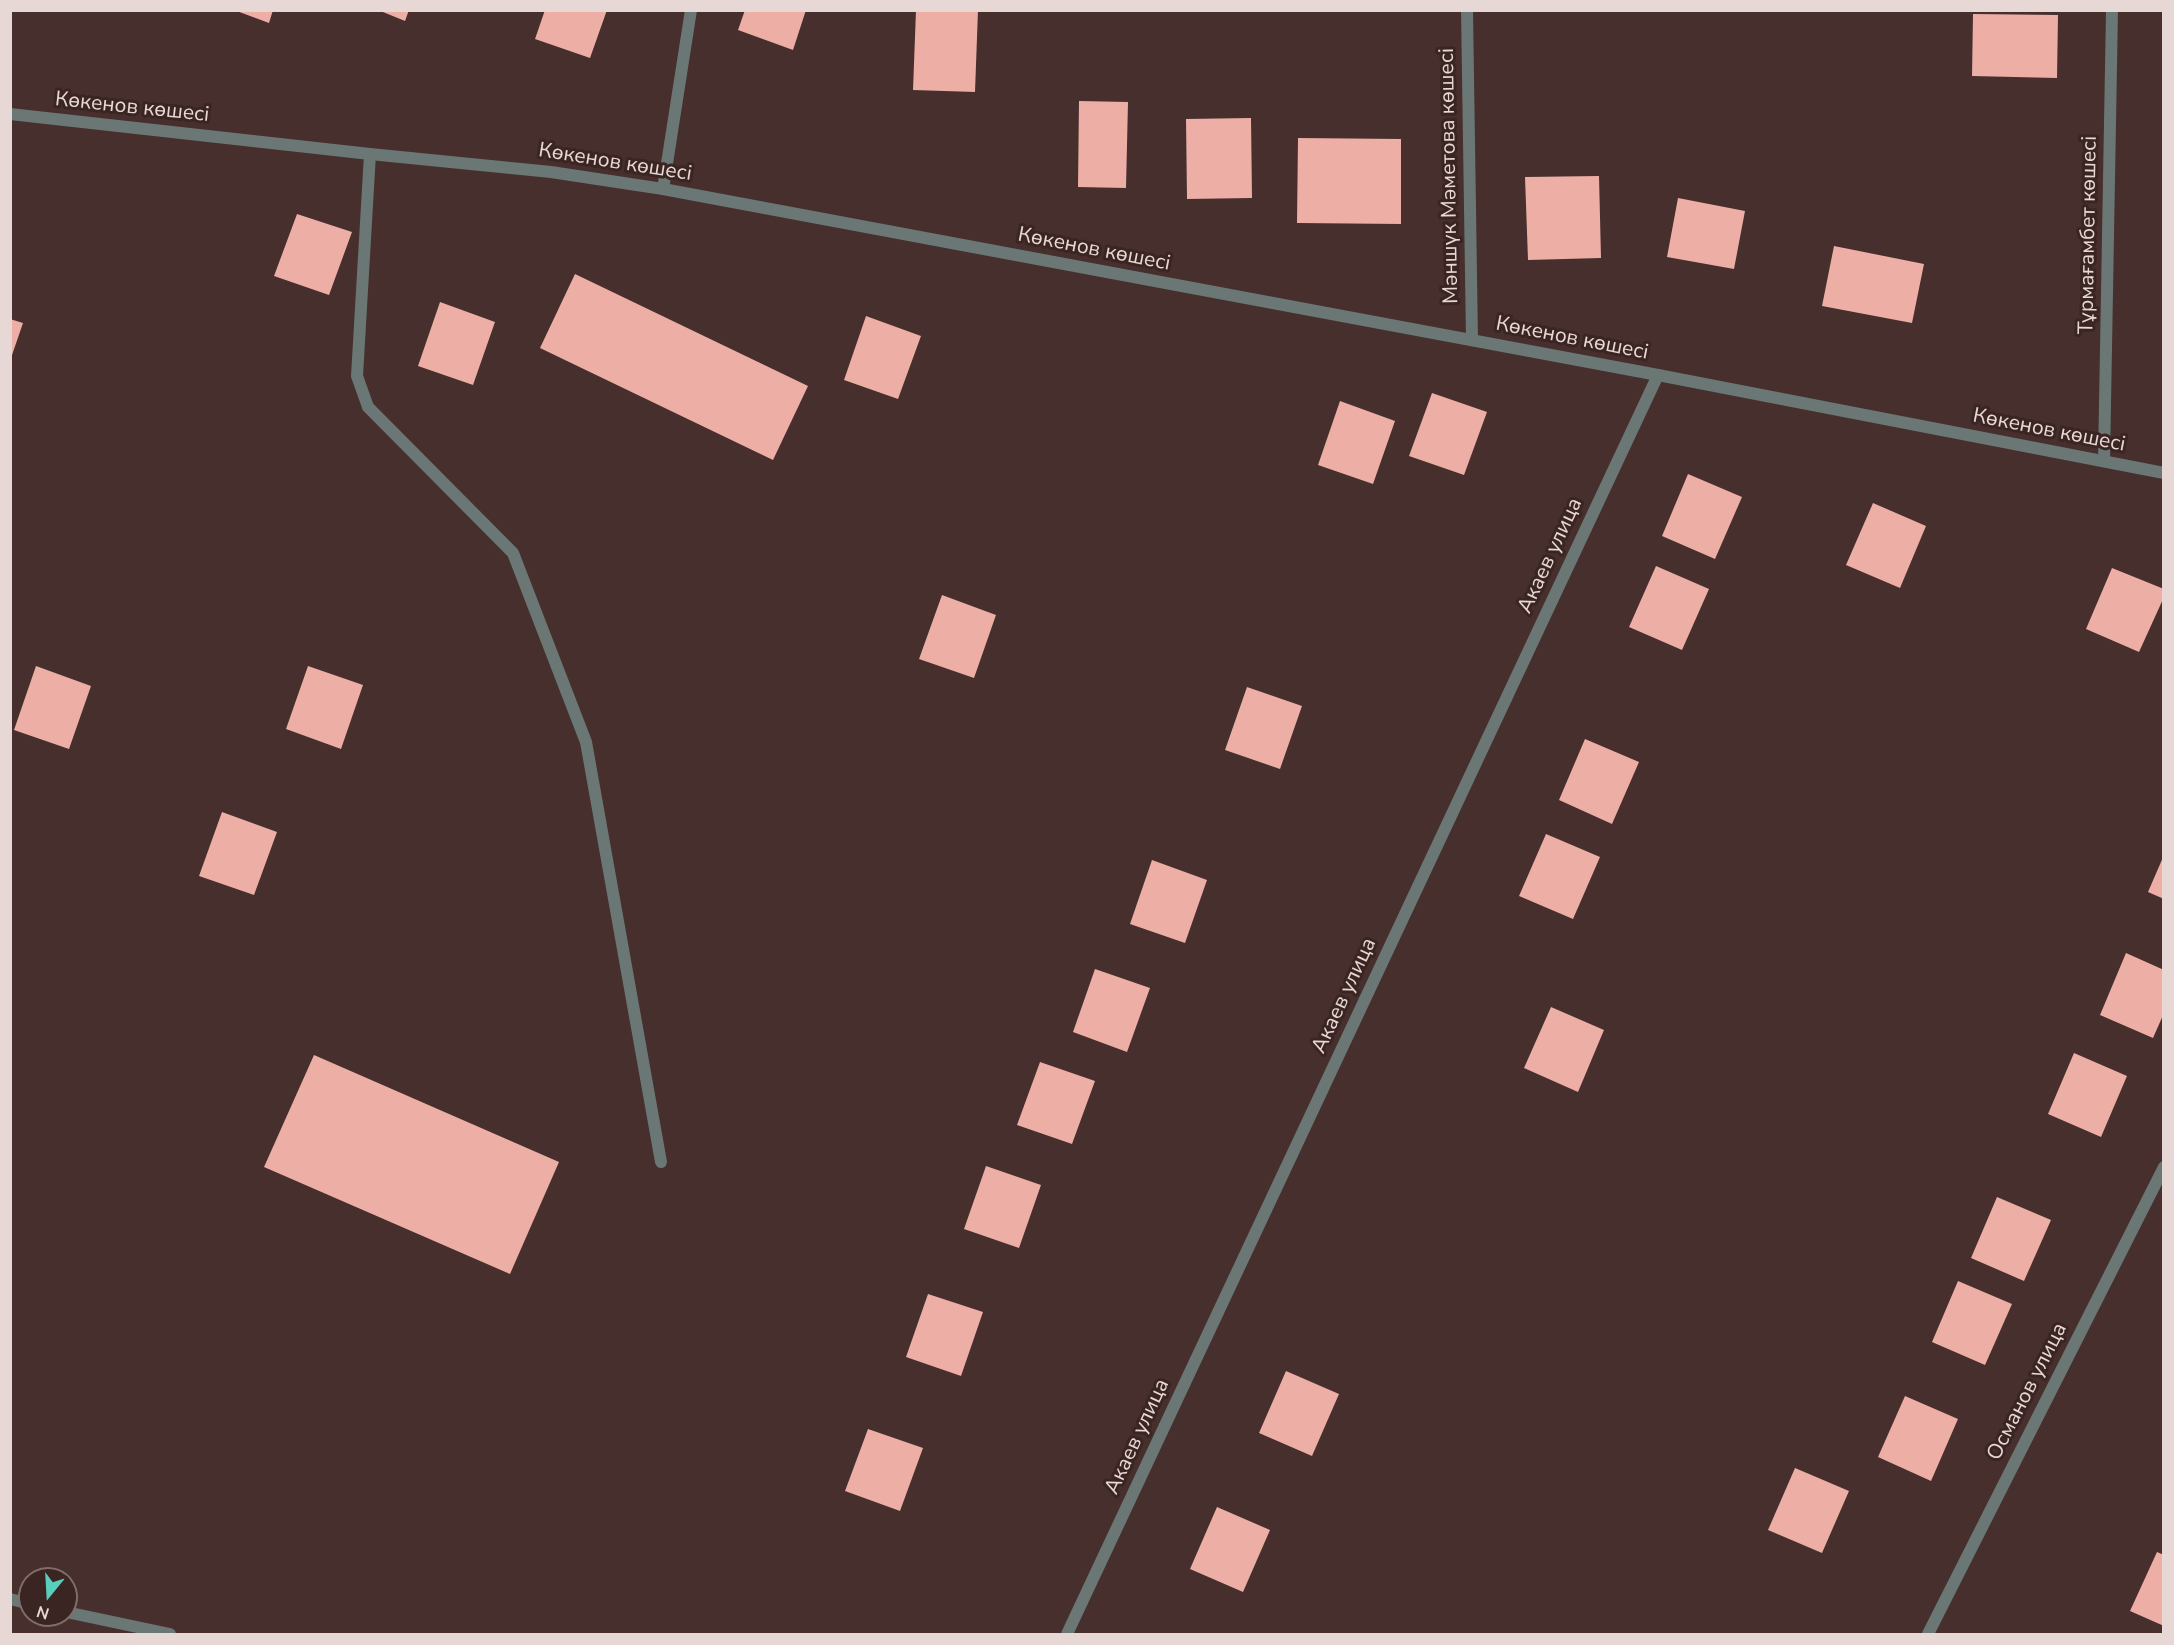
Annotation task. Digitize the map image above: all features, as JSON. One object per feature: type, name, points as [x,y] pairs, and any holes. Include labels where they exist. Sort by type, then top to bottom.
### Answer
[{"type":"street","points":[[663,189],[691,10]]},
{"type":"street","name":"Мәншүк Мәметова көшесі","points":[[1467,10],[1472,340]]},
{"type":"street","name":"Тұрмағамбет көшесі","points":[[2104,461],[2112,10]]},
{"type":"street","name":"Көкенов көшесі","points":[[10,114],[551,172],[663,189],[1658,375],[2163,473]]},
{"type":"street","points":[[370,154],[357,376],[368,407],[513,553],[586,742],[661,1162]]},
{"type":"street","name":"Акаев улица","points":[[1067,1635],[1658,375]]},
{"type":"street","name":"Османов улица","points":[[1928,1635],[2163,1167]]},
{"type":"street","points":[[78,1615],[170,1635]]},
{"type":"building","points":[[234,10],[273,10],[269,23]]},
{"type":"building","points":[[378,10],[409,10],[405,21]]},
{"type":"building","points":[[545,10],[607,10],[590,58],[535,39]]},
{"type":"building","points":[[745,10],[806,10],[793,50],[738,30]]},
{"type":"building","points":[[916,10],[978,10],[975,92],[913,90]]},
{"type":"building","points":[[1973,14],[2058,15],[2057,78],[1972,76]]},
{"type":"building","points":[[1079,101],[1128,102],[1126,188],[1078,187]]},
{"type":"building","points":[[1251,118],[1252,198],[1187,199],[1186,119]]},
{"type":"building","points":[[1298,138],[1401,139],[1401,224],[1297,223]]},
{"type":"building","points":[[1599,176],[1601,258],[1528,260],[1525,177]]},
{"type":"building","points":[[1678,198],[1745,211],[1734,269],[1667,257]]},
{"type":"building","points":[[297,214],[352,232],[329,295],[274,276]]},
{"type":"building","points":[[1834,246],[1924,264],[1912,323],[1822,306]]},
{"type":"building","points":[[575,274],[808,386],[773,460],[540,348]]},
{"type":"building","points":[[440,302],[495,322],[473,385],[418,366]]},
{"type":"building","points":[[866,316],[921,336],[898,399],[844,380]]},
{"type":"building","points":[[10,319],[23,323],[11,358],[10,358]]},
{"type":"building","points":[[1432,393],[1487,412],[1464,475],[1409,456]]},
{"type":"building","points":[[1340,401],[1395,421],[1373,484],[1318,465]]},
{"type":"building","points":[[1688,474],[1742,497],[1715,559],[1662,536]]},
{"type":"building","points":[[1873,503],[1926,526],[1900,588],[1846,565]]},
{"type":"building","points":[[1656,566],[1709,589],[1682,650],[1629,627]]},
{"type":"building","points":[[2112,568],[2164,589],[2164,597],[2139,652],[2086,629]]},
{"type":"building","points":[[942,595],[996,615],[974,678],[919,659]]},
{"type":"building","points":[[36,666],[91,686],[69,749],[14,730]]},
{"type":"building","points":[[308,666],[363,685],[341,749],[286,729]]},
{"type":"building","points":[[1247,687],[1302,706],[1280,769],[1225,750]]},
{"type":"building","points":[[1585,739],[1639,762],[1612,824],[1559,800]]},
{"type":"building","points":[[222,812],[277,832],[254,895],[199,876]]},
{"type":"building","points":[[1546,834],[1600,857],[1573,919],[1519,896]]},
{"type":"building","points":[[2164,855],[2164,899],[2148,892]]},
{"type":"building","points":[[1152,860],[1207,880],[1185,943],[1130,924]]},
{"type":"building","points":[[2126,953],[2164,970],[2164,1013],[2153,1038],[2100,1015]]},
{"type":"building","points":[[1095,969],[1150,988],[1127,1052],[1073,1032]]},
{"type":"building","points":[[1551,1007],[1604,1030],[1578,1092],[1524,1068]]},
{"type":"building","points":[[2074,1053],[2127,1076],[2101,1137],[2048,1114]]},
{"type":"building","points":[[314,1055],[559,1162],[510,1274],[264,1167]]},
{"type":"building","points":[[1040,1062],[1095,1081],[1072,1144],[1017,1125]]},
{"type":"building","points":[[986,1166],[1041,1185],[1019,1248],[964,1229]]},
{"type":"building","points":[[1997,1197],[2051,1220],[2024,1281],[1971,1258]]},
{"type":"building","points":[[1958,1281],[2012,1304],[1985,1365],[1932,1342]]},
{"type":"building","points":[[928,1294],[983,1312],[961,1376],[906,1357]]},
{"type":"building","points":[[1286,1371],[1339,1394],[1312,1456],[1259,1433]]},
{"type":"building","points":[[1905,1396],[1958,1419],[1931,1481],[1878,1457]]},
{"type":"building","points":[[868,1429],[923,1448],[900,1511],[845,1491]]},
{"type":"building","points":[[1795,1468],[1849,1491],[1822,1553],[1768,1530]]},
{"type":"building","points":[[1217,1507],[1270,1530],[1243,1592],[1190,1569]]},
{"type":"building","points":[[2157,1552],[2164,1555],[2164,1626],[2130,1611]]}]
